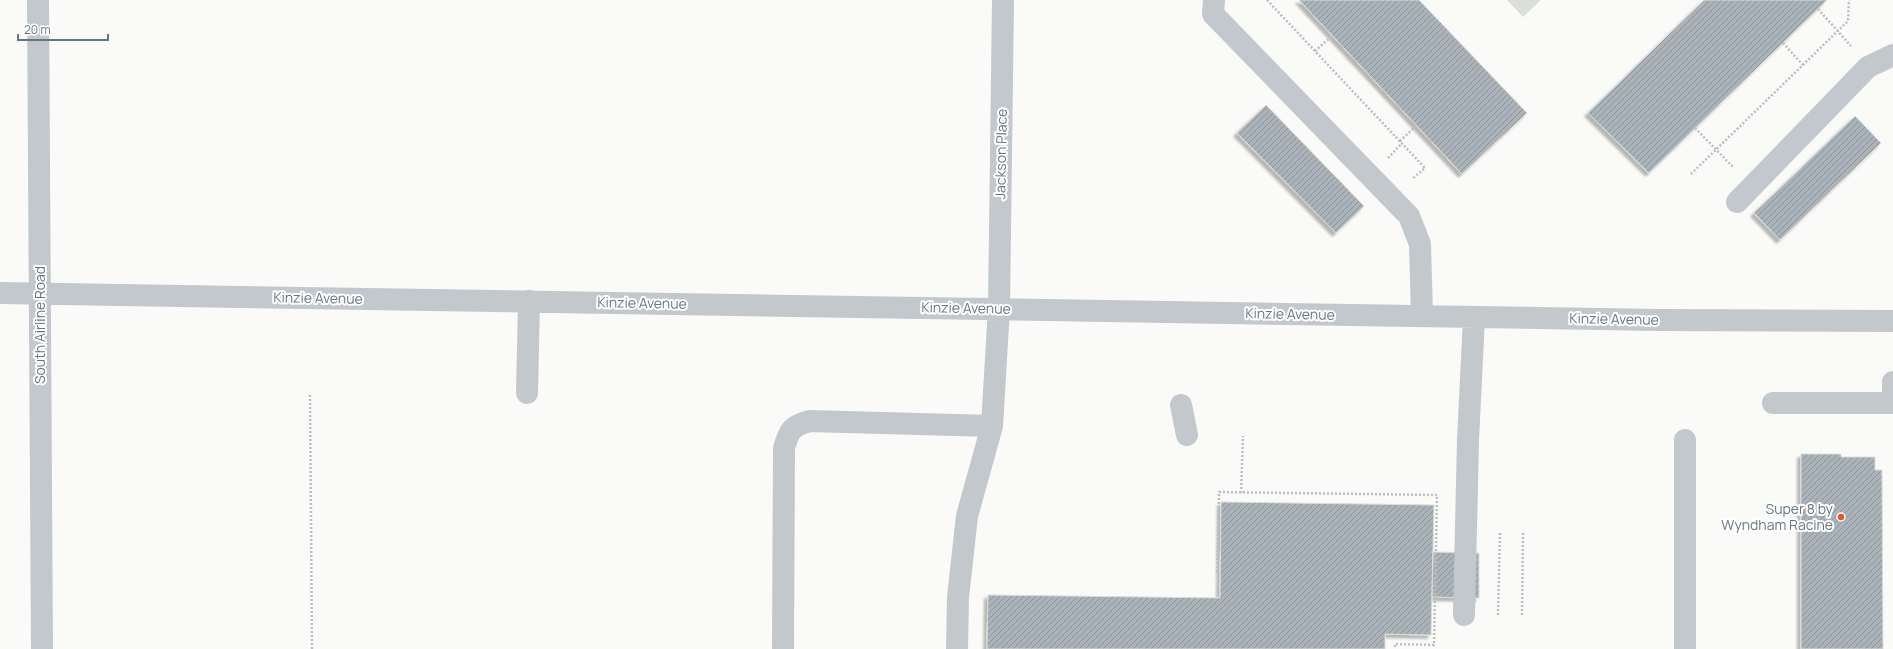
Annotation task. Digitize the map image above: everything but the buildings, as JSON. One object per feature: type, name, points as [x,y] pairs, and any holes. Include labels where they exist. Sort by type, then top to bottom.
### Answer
[{"type":"street","name":"South Airline Road","points":[[38,0],[42,649]]},
{"type":"street","name":"Jackson Place","points":[[957,649],[958,597],[967,516],[992,426],[999,308],[1003,0]]},
{"type":"street","points":[[1214,0],[1213,14],[1409,216],[1420,244],[1422,316]]},
{"type":"street","points":[[1737,202],[1868,67],[1893,55]]},
{"type":"street","name":"Kinzie Avenue","points":[[0,293],[999,308],[1474,317],[1893,322]]},
{"type":"street","points":[[527,393],[529,301]]},
{"type":"street","points":[[1464,615],[1468,440],[1474,317]]},
{"type":"street","points":[[1773,403],[1893,403],[1893,382]]},
{"type":"street","points":[[1181,405],[1187,435]]},
{"type":"street","points":[[783,649],[784,448],[789,432],[797,424],[810,421],[992,426]]},
{"type":"street","points":[[1685,440],[1685,649]]},
{"type":"path","points":[[1267,0],[1425,168]]},
{"type":"path","points":[[1691,174],[1848,21],[1849,0]]},
{"type":"path","points":[[1818,9],[1838,30]]},
{"type":"path","points":[[1314,51],[1332,36]]},
{"type":"path","points":[[1783,43],[1803,65]]},
{"type":"path","points":[[1400,141],[1417,125]]},
{"type":"path","points":[[1695,128],[1716,150]]},
{"type":"path","points":[[310,395],[312,649]]},
{"type":"path","points":[[1241,493],[1243,436]]},
{"type":"path","points":[[1217,572],[1219,492],[1437,496],[1434,645],[1395,644],[1395,649]]},
{"type":"path","points":[[1498,615],[1500,532]]},
{"type":"path","points":[[1522,615],[1523,532]]},
{"type":"shaded area","points":[[1507,0],[1541,0],[1523,17]]},
{"type":"place","name":"Super 8 by Wyndham Racine","points":[[1841,517]]}]
